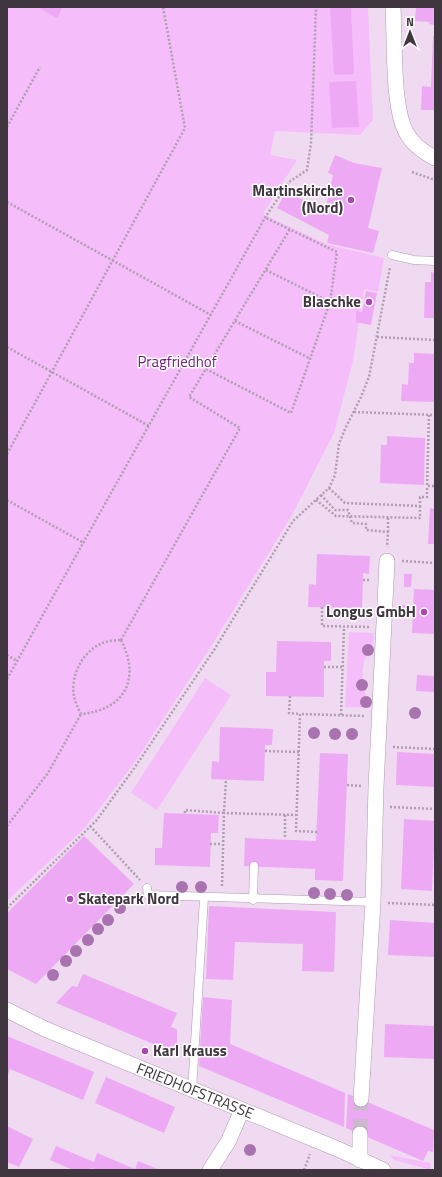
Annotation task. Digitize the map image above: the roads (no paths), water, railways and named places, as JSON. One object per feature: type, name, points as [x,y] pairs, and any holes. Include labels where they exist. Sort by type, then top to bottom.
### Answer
[{"type":"street","points":[[393,7],[397,89],[400,116],[405,131],[417,147],[435,158]]},
{"type":"street","points":[[361,1099],[373,902],[387,561]]},
{"type":"street","name":"FRIEDHOFSTRASSE","points":[[7,1010],[45,1029],[383,1170]]},
{"type":"street","points":[[210,1170],[228,1142],[242,1110]]},
{"type":"street","points":[[360,1134],[360,1160]]},
{"type":"lane","points":[[392,255],[414,260],[435,261]]},
{"type":"lane","points":[[253,900],[254,866]]},
{"type":"lane","points":[[147,888],[148,895],[253,900],[373,902]]},
{"type":"lane","points":[[192,1090],[204,898]]},
{"type":"tunnel","points":[[360,1134],[361,1099]]},
{"type":"place","name":"Martinskirche (Nord)","points":[[351,200]]},
{"type":"place","name":"Blaschke","points":[[369,302]]},
{"type":"place","name":"Longus GmbH","points":[[424,612]]},
{"type":"place","name":"Skatepark Nord","points":[[70,899]]},
{"type":"place","name":"Karl Krauss","points":[[145,1051]]},
{"type":"park label","name":"Pragfriedhof","points":[[177,362]]}]
